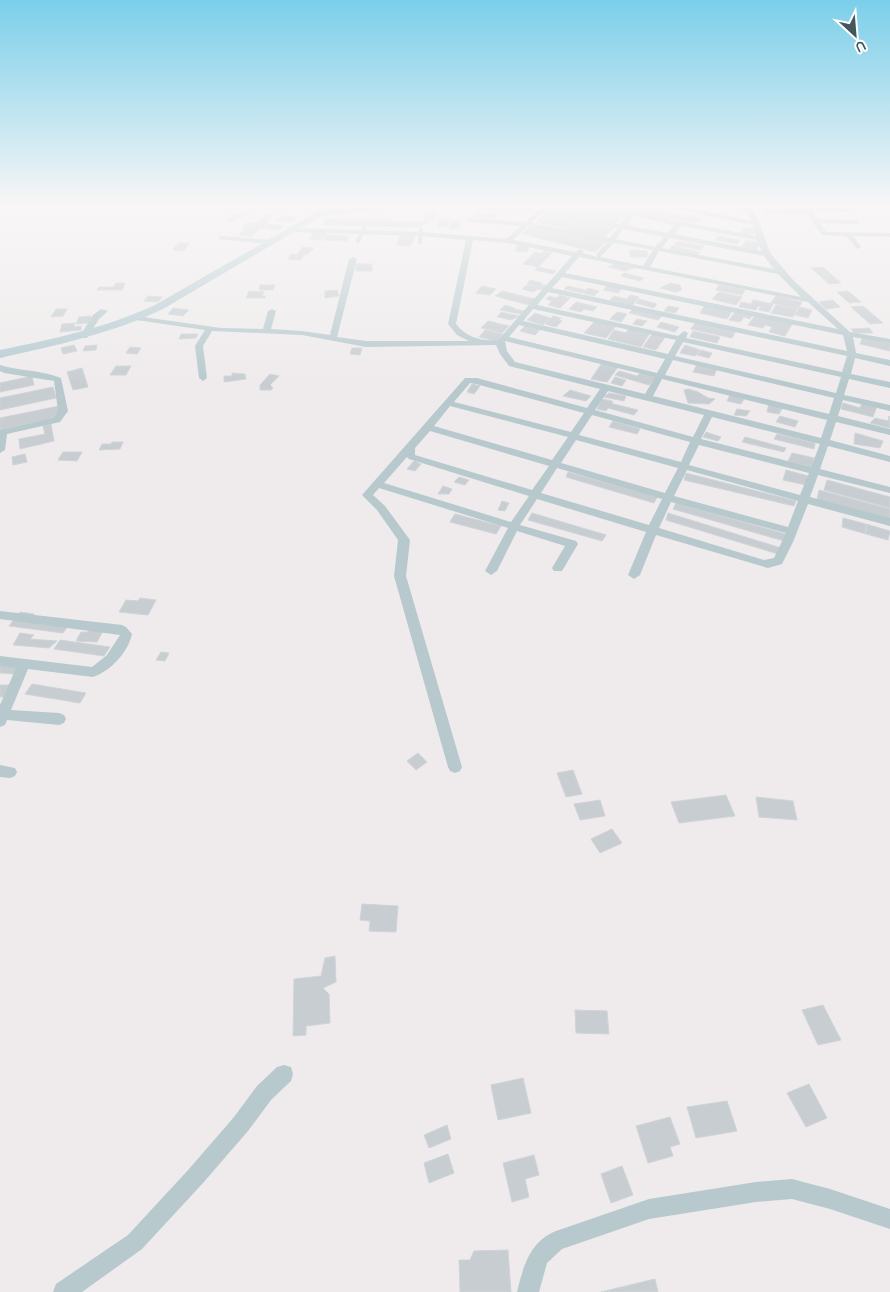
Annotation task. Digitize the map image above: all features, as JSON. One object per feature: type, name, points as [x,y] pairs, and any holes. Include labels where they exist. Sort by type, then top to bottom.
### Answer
[{"type":"main road","points":[[0,354],[84,336],[136,318],[159,307],[230,265]]},
{"type":"street","points":[[333,338],[351,265]]},
{"type":"street","points":[[464,265],[452,324],[464,336],[482,344]]},
{"type":"street","points":[[567,265],[502,340],[503,353],[512,364],[890,459]]},
{"type":"street","points":[[643,265],[710,290],[847,334],[887,340]]},
{"type":"street","points":[[743,265],[783,273]]},
{"type":"street","points":[[410,448],[409,452],[412,457],[764,564],[773,564],[780,560],[825,442],[852,355],[847,334],[776,265]]},
{"type":"street","points":[[560,274],[710,290],[809,298]]},
{"type":"street","points":[[546,289],[890,364]]},
{"type":"street","points":[[647,399],[690,321],[710,290]]},
{"type":"street","points":[[531,306],[890,385]]},
{"type":"street","points":[[84,336],[96,317],[104,311]]},
{"type":"street","points":[[267,331],[272,311]]},
{"type":"street","points":[[136,318],[210,328],[302,333],[366,344],[482,344],[502,340],[890,432]]},
{"type":"street","points":[[518,322],[890,408]]},
{"type":"street","points":[[202,378],[199,346],[210,328]]},
{"type":"street","points":[[0,368],[6,371],[38,375],[58,380],[63,411],[57,420],[1,433],[0,450]]},
{"type":"street","points":[[456,768],[400,576],[404,540],[381,508],[367,495],[468,380],[590,410],[696,441],[890,490]]},
{"type":"street","points":[[491,571],[514,526],[534,494],[606,387]]},
{"type":"street","points":[[448,402],[574,435],[803,500],[890,522]]},
{"type":"street","points":[[634,575],[653,529],[709,414]]},
{"type":"street","points":[[428,427],[669,498],[791,531]]},
{"type":"street","points":[[376,484],[572,544],[558,568]]},
{"type":"street","points":[[0,615],[122,630],[126,634],[108,663],[92,672],[0,660]]},
{"type":"street","points":[[24,664],[1,716],[59,719]]},
{"type":"street","points":[[64,1292],[135,1242],[241,1124],[264,1092],[284,1074]]},
{"type":"street","points":[[528,1292],[531,1277],[539,1256],[556,1241],[649,1209],[756,1192],[792,1189],[890,1218]]},
{"type":"building","points":[[356,265],[372,265],[372,271],[356,271]]},
{"type":"building","points":[[621,265],[634,268],[625,271],[608,267]]},
{"type":"building","points":[[538,267],[556,271],[553,274],[535,270]]},
{"type":"building","points":[[823,267],[841,283],[829,284],[811,268]]},
{"type":"building","points":[[624,273],[644,278],[640,281],[621,276]]},
{"type":"building","points":[[530,280],[547,286],[546,288],[527,284]]},
{"type":"building","points":[[116,283],[125,283],[122,290],[97,290],[99,287],[114,287]]},
{"type":"building","points":[[671,283],[680,285],[682,290],[676,292],[660,288]]},
{"type":"building","points":[[609,284],[623,287],[618,293],[603,290]]},
{"type":"building","points":[[260,285],[275,285],[273,290],[259,290]]},
{"type":"building","points":[[527,285],[544,288],[542,290],[537,289],[534,292],[522,289]]},
{"type":"building","points":[[719,285],[745,290],[742,295],[716,290]]},
{"type":"building","points":[[482,286],[496,289],[490,295],[476,293]]},
{"type":"building","points":[[568,286],[585,290],[582,293],[564,289]]},
{"type":"building","points":[[588,288],[599,291],[594,296],[583,293]]},
{"type":"building","points":[[337,290],[339,296],[325,298],[325,291]]},
{"type":"building","points":[[249,291],[264,292],[262,296],[266,296],[265,298],[246,298]]},
{"type":"building","points":[[502,291],[535,299],[529,305],[495,296]]},
{"type":"building","points":[[848,291],[861,302],[849,303],[837,292]]},
{"type":"building","points":[[719,292],[742,297],[736,305],[712,299]]},
{"type":"building","points":[[559,295],[570,298],[560,308],[548,305],[552,301],[546,299],[549,296],[557,298]]},
{"type":"building","points":[[630,295],[639,297],[632,306],[610,300],[614,296],[627,299]]},
{"type":"building","points":[[148,296],[162,297],[158,302],[144,301]]},
{"type":"building","points":[[776,296],[802,302],[798,309],[771,303]]},
{"type":"building","points":[[639,299],[657,304],[654,308],[636,303]]},
{"type":"building","points":[[753,300],[773,304],[769,312],[759,310],[760,307],[758,306],[756,310],[739,307],[741,302],[751,304]]},
{"type":"building","points":[[833,300],[840,307],[826,309],[819,302]]},
{"type":"building","points":[[576,302],[597,307],[593,311],[584,309],[581,312],[569,309]]},
{"type":"building","points":[[505,305],[524,311],[521,314],[500,310]]},
{"type":"building","points":[[705,305],[732,311],[727,319],[700,313]]},
{"type":"building","points":[[776,305],[797,309],[793,317],[771,313]]},
{"type":"building","points":[[668,306],[679,308],[675,313],[664,311]]},
{"type":"building","points":[[863,306],[883,323],[870,324],[851,307]]},
{"type":"building","points":[[800,307],[812,310],[808,318],[795,315]]},
{"type":"building","points":[[173,308],[189,310],[183,316],[168,314]]},
{"type":"building","points":[[56,309],[67,309],[63,316],[51,317]]},
{"type":"building","points":[[633,309],[662,316],[658,320],[629,313]]},
{"type":"building","points":[[501,312],[520,316],[511,320],[497,317]]},
{"type":"building","points":[[617,312],[627,314],[621,322],[610,319]]},
{"type":"building","points":[[735,312],[752,316],[750,319],[744,317],[740,322],[729,320]]},
{"type":"building","points":[[535,313],[550,318],[543,325],[527,320]]},
{"type":"building","points":[[756,314],[793,323],[785,336],[769,332],[772,327],[765,325],[763,328],[748,325]]},
{"type":"building","points":[[91,316],[89,323],[76,324],[79,317]]},
{"type":"building","points":[[553,316],[561,318],[559,320],[562,321],[556,327],[545,324]]},
{"type":"building","points":[[637,319],[647,321],[642,326],[633,324]]},
{"type":"building","points":[[488,321],[509,326],[502,333],[481,328]]},
{"type":"building","points":[[595,321],[616,326],[606,338],[584,333]]},
{"type":"building","points":[[661,322],[679,327],[675,332],[657,327]]},
{"type":"building","points":[[75,323],[74,327],[81,326],[81,330],[60,332],[62,324]]},
{"type":"building","points":[[695,323],[735,332],[732,338],[691,329]]},
{"type":"building","points":[[526,325],[541,328],[535,335],[520,331]]},
{"type":"building","points":[[629,328],[650,333],[641,347],[608,339],[614,330],[626,333]]},
{"type":"building","points":[[869,328],[873,333],[854,333],[851,329]]},
{"type":"building","points":[[485,330],[503,334],[497,341],[479,337]]},
{"type":"building","points":[[693,331],[720,337],[717,343],[690,337]]},
{"type":"building","points":[[653,333],[666,336],[656,350],[643,347]]},
{"type":"building","points":[[181,334],[198,334],[196,338],[179,339]]},
{"type":"building","points":[[863,337],[890,343],[890,351],[860,344]]},
{"type":"building","points":[[74,345],[77,351],[63,354],[61,348]]},
{"type":"building","points":[[97,345],[96,350],[83,351],[85,346]]},
{"type":"building","points":[[685,345],[700,350],[695,356],[680,353]]},
{"type":"building","points":[[130,347],[141,348],[137,354],[126,353]]},
{"type":"building","points":[[352,348],[362,348],[360,355],[350,354]]},
{"type":"building","points":[[701,350],[712,353],[709,358],[697,355]]},
{"type":"building","points":[[602,363],[618,367],[607,382],[591,379]]},
{"type":"building","points":[[697,364],[717,368],[714,376],[693,372]]},
{"type":"building","points":[[116,366],[131,366],[126,375],[110,375]]},
{"type":"building","points":[[82,368],[88,387],[73,390],[67,372]]},
{"type":"building","points":[[619,371],[637,376],[641,372],[656,377],[649,385],[615,375]]},
{"type":"building","points":[[232,373],[245,374],[246,379],[224,382],[224,376],[232,376]]},
{"type":"building","points":[[270,374],[279,376],[270,385],[273,388],[271,390],[260,390],[260,385]]},
{"type":"building","points":[[32,376],[34,385],[0,392],[0,383]]},
{"type":"building","points":[[615,377],[626,380],[622,386],[611,383]]},
{"type":"building","points":[[472,384],[480,386],[474,394],[467,392]]},
{"type":"building","points":[[53,387],[56,398],[0,410],[0,398]]},
{"type":"building","points":[[688,389],[715,399],[709,404],[688,403],[684,390]]},
{"type":"building","points":[[570,390],[591,396],[586,401],[563,396]]},
{"type":"building","points":[[609,393],[626,396],[624,401],[604,397]]},
{"type":"building","points":[[730,395],[744,399],[741,404],[727,401]]},
{"type":"building","points":[[602,399],[612,401],[613,404],[638,410],[634,415],[608,408],[606,411],[597,409]]},
{"type":"building","points":[[769,403],[783,407],[779,414],[767,412]]},
{"type":"building","points":[[843,403],[860,408],[862,403],[877,406],[873,417],[841,409]]},
{"type":"building","points":[[59,406],[62,417],[0,430],[0,418]]},
{"type":"building","points":[[737,409],[750,411],[746,416],[734,415]]},
{"type":"building","points":[[780,416],[798,421],[795,427],[776,422]]},
{"type":"building","points":[[889,416],[890,428],[870,423],[875,418],[888,421]]},
{"type":"building","points":[[613,421],[640,429],[637,434],[609,427]]},
{"type":"building","points":[[51,424],[54,441],[20,449],[19,439],[45,434],[43,426]]},
{"type":"building","points":[[706,432],[721,437],[718,441],[703,437]]},
{"type":"building","points":[[855,433],[883,441],[880,448],[854,444]]},
{"type":"building","points":[[777,434],[815,443],[814,449],[774,439]]},
{"type":"building","points":[[745,437],[786,448],[784,452],[742,442]]},
{"type":"building","points":[[112,442],[123,442],[120,449],[99,450],[102,444],[111,444]]},
{"type":"building","points":[[63,452],[82,452],[77,461],[58,460]]},
{"type":"building","points":[[792,453],[814,458],[811,467],[788,461]]},
{"type":"building","points":[[25,454],[27,462],[13,465],[12,457]]},
{"type":"building","points":[[414,461],[421,464],[415,471],[407,469]]},
{"type":"building","points":[[786,470],[808,476],[806,485],[783,480]]},
{"type":"building","points":[[568,472],[657,497],[654,503],[566,477]]},
{"type":"building","points":[[686,473],[796,501],[794,506],[684,480]]},
{"type":"building","points":[[459,477],[469,480],[465,485],[454,482]]},
{"type":"building","points":[[827,480],[890,497],[890,508],[824,490]]},
{"type":"building","points":[[443,486],[452,489],[449,494],[438,494]]},
{"type":"building","points":[[819,490],[890,509],[890,520],[817,500]]},
{"type":"building","points":[[502,501],[509,503],[505,511],[498,510]]},
{"type":"building","points":[[676,503],[786,534],[784,541],[673,509]]},
{"type":"building","points":[[532,513],[606,535],[602,541],[528,520]]},
{"type":"building","points":[[668,513],[781,548],[778,554],[666,520]]},
{"type":"building","points":[[455,514],[501,526],[496,534],[450,522]]},
{"type":"building","points":[[843,518],[866,524],[866,534],[842,527]]},
{"type":"building","points":[[866,524],[890,531],[888,540],[866,534]]},
{"type":"building","points":[[140,598],[156,600],[148,615],[119,612],[126,600],[138,601]]},
{"type":"building","points":[[20,612],[34,614],[34,617],[71,622],[63,633],[9,626]]},
{"type":"building","points":[[90,628],[104,629],[97,642],[76,641],[81,632],[88,632]]},
{"type":"building","points":[[20,633],[34,635],[30,639],[57,641],[49,648],[13,645]]},
{"type":"building","points":[[60,640],[110,647],[104,656],[54,649]]},
{"type":"building","points":[[161,652],[169,653],[165,661],[156,660]]},
{"type":"building","points":[[0,663],[22,665],[16,674],[0,673]]},
{"type":"building","points":[[32,684],[86,693],[80,703],[25,694]]},
{"type":"building","points":[[0,685],[11,685],[5,697],[0,697]]},
{"type":"building","points":[[418,753],[427,762],[416,770],[407,761]]},
{"type":"building","points":[[573,770],[582,794],[566,797],[557,773]]},
{"type":"building","points":[[726,795],[735,816],[679,823],[671,802]]},
{"type":"building","points":[[756,797],[793,801],[797,820],[759,817]]},
{"type":"building","points":[[600,800],[605,816],[580,820],[574,804]]},
{"type":"building","points":[[612,829],[622,843],[600,853],[591,839]]},
{"type":"building","points":[[362,904],[398,906],[396,932],[369,931],[370,921],[360,920]]},
{"type":"building","points":[[335,956],[336,982],[323,988],[329,994],[330,1023],[306,1026],[306,1035],[293,1036],[294,979],[321,976],[325,958]]},
{"type":"building","points":[[823,1005],[841,1040],[818,1045],[802,1010]]},
{"type":"building","points":[[575,1010],[607,1011],[609,1034],[576,1033]]},
{"type":"building","points":[[523,1078],[531,1113],[498,1120],[491,1085]]},
{"type":"building","points":[[809,1084],[827,1118],[806,1127],[787,1093]]},
{"type":"building","points":[[727,1101],[737,1131],[696,1138],[687,1107]]},
{"type":"building","points":[[670,1117],[680,1144],[670,1147],[673,1156],[648,1163],[636,1126]]},
{"type":"building","points":[[447,1125],[451,1139],[429,1148],[424,1135]]},
{"type":"building","points":[[448,1154],[454,1173],[429,1183],[424,1163]]},
{"type":"building","points":[[534,1155],[539,1175],[525,1179],[529,1197],[512,1202],[503,1163]]},
{"type":"building","points":[[622,1166],[633,1195],[611,1203],[601,1174]]},
{"type":"building","points":[[508,1250],[511,1292],[460,1292],[459,1260],[470,1260],[474,1251]]},
{"type":"building","points":[[655,1279],[658,1292],[601,1292]]}]
